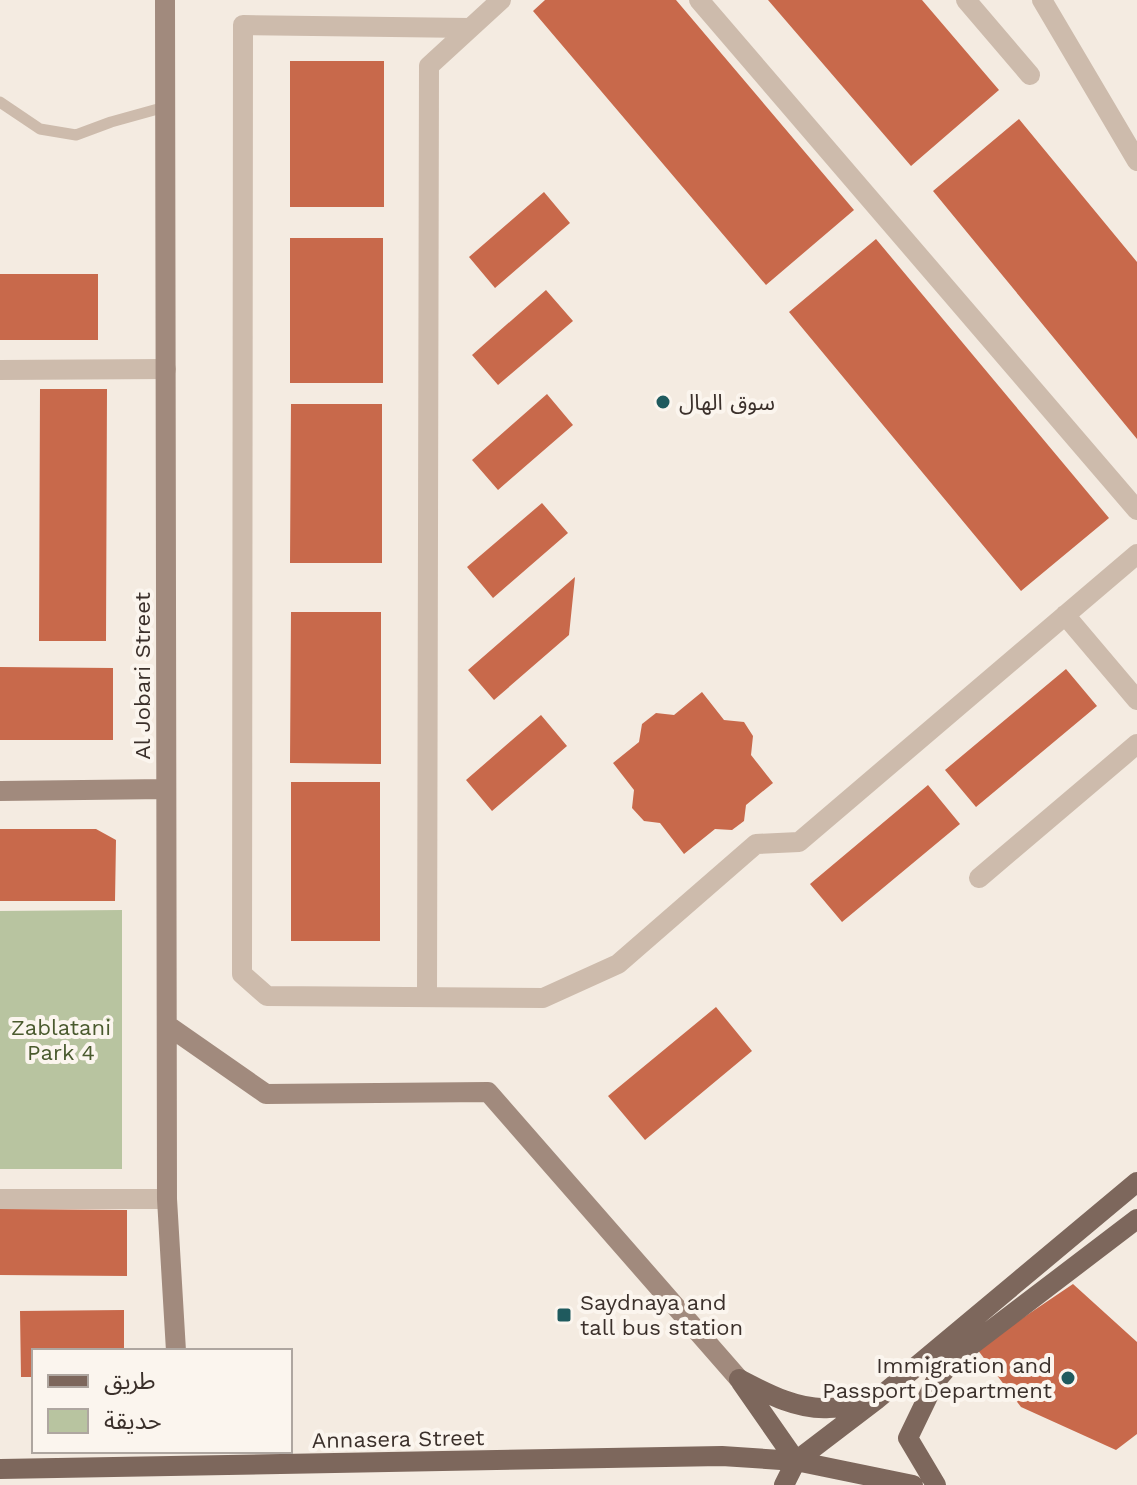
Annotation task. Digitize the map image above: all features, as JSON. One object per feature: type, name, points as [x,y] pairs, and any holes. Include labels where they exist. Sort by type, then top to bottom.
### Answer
[{"type":"main road","name":"Al Jobari Street","points":[[165,0],[167,1199],[176,1349]]},
{"type":"main road","points":[[0,791],[166,789]]},
{"type":"main road","points":[[167,1025],[266,1094],[488,1092],[739,1379],[796,1461]]},
{"type":"main road","points":[[784,1485],[796,1461],[876,1400],[1137,1182]]},
{"type":"main road","points":[[936,1485],[908,1438],[935,1382],[957,1356],[1137,1219]]},
{"type":"main road","points":[[739,1379],[811,1408],[876,1400]]},
{"type":"main road","name":"Annasera Street","points":[[0,1469],[182,1459],[722,1456],[796,1461],[913,1485]]},
{"type":"street","points":[[427,997],[429,66],[501,0]]},
{"type":"street","points":[[699,0],[1137,510]]},
{"type":"street","points":[[966,0],[1030,75]]},
{"type":"street","points":[[1042,0],[1137,161]]},
{"type":"street","points":[[470,28],[243,25],[242,974],[267,996],[543,998],[618,964],[756,844],[799,842],[1137,554]]},
{"type":"street","points":[[0,370],[166,369]]},
{"type":"street","points":[[1065,615],[1137,700]]},
{"type":"street","points":[[979,878],[1137,744]]},
{"type":"street","points":[[0,1199],[167,1199]]},
{"type":"lane","points":[[0,102],[40,129],[76,135],[165,107]]},
{"type":"green space","name":"Zablatani Park 4","points":[[122,910],[122,1169],[0,1169],[0,911]]},
{"type":"building","points":[[545,0],[676,0],[854,210],[766,285],[533,11]]},
{"type":"building","points":[[768,0],[922,0],[999,90],[911,166]]},
{"type":"building","points":[[290,61],[384,61],[384,207],[290,207]]},
{"type":"building","points":[[1019,119],[1137,262],[1137,439],[933,191]]},
{"type":"building","points":[[544,192],[570,223],[495,288],[469,257]]},
{"type":"building","points":[[290,238],[383,238],[383,383],[290,383]]},
{"type":"building","points":[[876,239],[1109,518],[1021,591],[789,312]]},
{"type":"building","points":[[0,274],[98,274],[98,340],[0,340]]},
{"type":"building","points":[[546,290],[573,321],[498,385],[472,355]]},
{"type":"building","points":[[40,389],[107,389],[106,641],[39,641]]},
{"type":"building","points":[[547,394],[573,425],[498,490],[472,460]]},
{"type":"building","points":[[291,404],[382,404],[382,563],[290,563]]},
{"type":"building","points":[[542,503],[568,533],[493,598],[467,567]]},
{"type":"building","points":[[575,577],[569,635],[494,700],[468,670]]},
{"type":"building","points":[[291,612],[381,612],[381,764],[290,763]]},
{"type":"building","points":[[0,667],[113,668],[113,740],[0,740]]},
{"type":"building","points":[[1066,669],[1097,706],[976,807],[945,770]]},
{"type":"building","points":[[702,692],[724,720],[744,722],[753,736],[751,755],[773,783],[746,805],[744,821],[732,830],[715,829],[684,854],[660,823],[644,821],[632,808],[634,790],[613,763],[639,742],[642,724],[656,713],[674,715]]},
{"type":"building","points":[[541,715],[567,746],[492,811],[466,780]]},
{"type":"building","points":[[291,782],[380,782],[380,941],[291,941]]},
{"type":"building","points":[[928,785],[960,824],[842,922],[810,884]]},
{"type":"building","points":[[0,829],[96,829],[116,840],[115,901],[0,901]]},
{"type":"building","points":[[716,1007],[752,1051],[645,1140],[608,1096]]},
{"type":"building","points":[[0,1209],[127,1210],[127,1276],[0,1275]]},
{"type":"building","name":"Immigration and Passport Department","points":[[1073,1284],[1137,1342],[1137,1434],[1116,1450],[1021,1407],[977,1349]]},
{"type":"building","points":[[124,1310],[124,1349],[32,1349],[32,1377],[21,1377],[20,1311]]},
{"type":"place","name":"سوق الهال","points":[[663,402]]},
{"type":"place","name":"Saydnaya and tall bus station","points":[[564,1315]]},
{"type":"place","name":"Immigration and Passport Department","points":[[1068,1378]]}]
